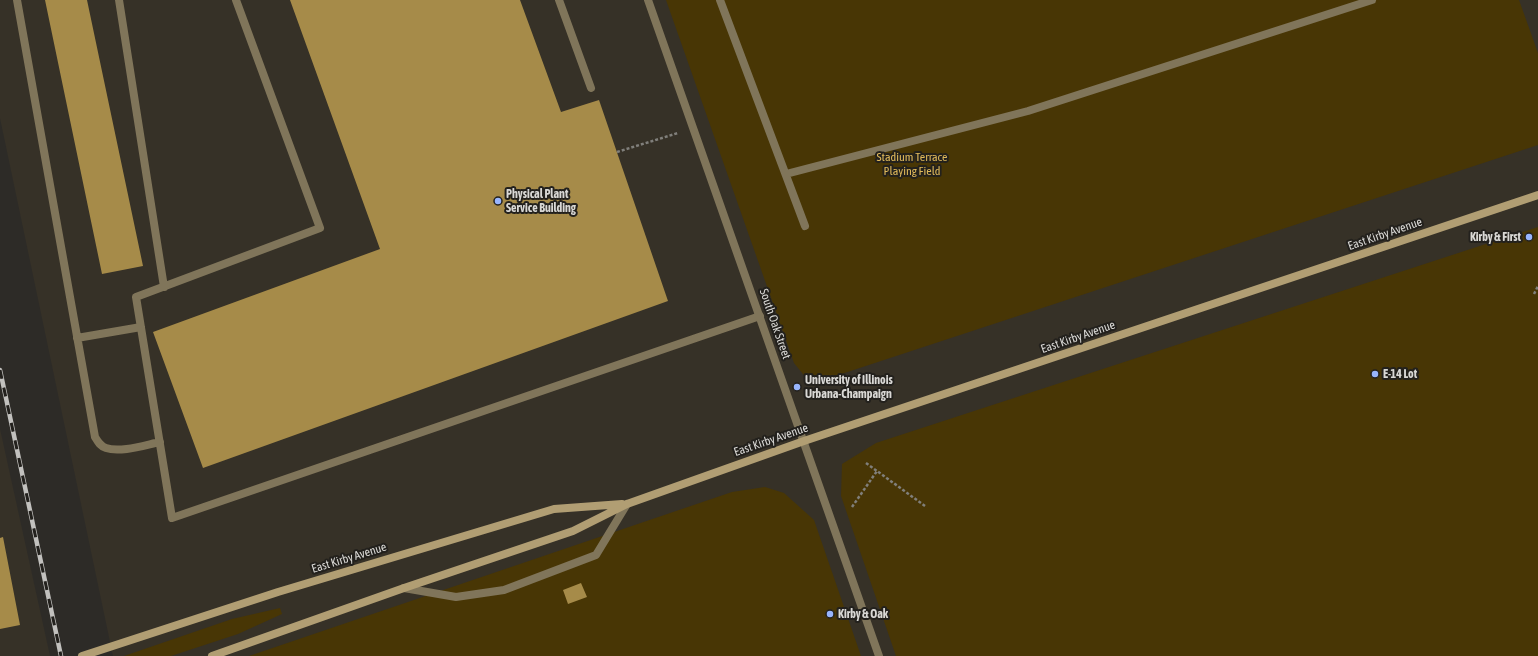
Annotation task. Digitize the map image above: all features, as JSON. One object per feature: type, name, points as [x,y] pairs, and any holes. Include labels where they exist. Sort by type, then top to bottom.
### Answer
[{"type":"main road","name":"East Kirby Avenue","points":[[212,656],[404,588],[573,531],[627,504],[804,441],[1538,195]]},
{"type":"main road","name":"East Kirby Avenue","points":[[82,656],[278,592],[554,509],[627,504]]},
{"type":"street","points":[[17,0],[95,437],[98,443],[105,448],[116,450],[160,442]]},
{"type":"street","points":[[119,0],[164,287]]},
{"type":"street","points":[[236,0],[320,228],[136,297],[172,518],[760,316]]},
{"type":"street","points":[[560,0],[591,88]]},
{"type":"street","name":"South Oak Street","points":[[648,0],[880,656]]},
{"type":"street","points":[[720,0],[805,226]]},
{"type":"street","points":[[786,174],[1028,111],[1372,0]]},
{"type":"street","points":[[77,338],[141,327]]},
{"type":"street","points":[[404,588],[456,597],[504,590],[596,555],[627,504]]},
{"type":"path","points":[[617,152],[693,127]]},
{"type":"path","points":[[1534,294],[1538,286]]},
{"type":"path","points":[[866,463],[925,506]]},
{"type":"path","points":[[852,507],[877,471]]},
{"type":"shaded area","name":"University of Illinois Urbana-Champaign","points":[[0,0],[1538,0],[1538,656],[113,656],[0,118]]},
{"type":"shaded area","points":[[0,429],[50,656],[0,656]]},
{"type":"green space","name":"Stadium Terrace Playing Field","points":[[666,0],[1519,0],[1538,53],[1538,145],[811,384],[794,363]]},
{"type":"green space","name":"E-14 Lot","points":[[1538,227],[1538,656],[896,656],[841,496],[842,464],[876,443]]},
{"type":"green space","points":[[765,487],[784,493],[814,520],[861,656],[249,656],[732,492]]},
{"type":"green space","points":[[280,608],[282,614],[238,634],[171,656],[124,656],[232,619]]},
{"type":"building","points":[[45,0],[87,0],[143,266],[102,274]]},
{"type":"building","name":"Physical Plant Service Building","points":[[290,0],[520,0],[561,112],[599,100],[668,301],[203,468],[153,332],[380,249]]},
{"type":"building","points":[[3,537],[20,625],[0,629],[0,538]]},
{"type":"building","points":[[581,583],[587,597],[568,604],[563,590]]},
{"type":"railway","points":[[0,370],[61,656]]},
{"type":"place","name":"Physical Plant Service Building","points":[[498,201]]},
{"type":"place","name":"Kirby & First","points":[[1529,237]]},
{"type":"place","name":"E-14 Lot","points":[[1375,374]]},
{"type":"place","name":"University of Illinois Urbana-Champaign","points":[[797,387]]},
{"type":"place","name":"Kirby & Oak","points":[[830,614]]}]
